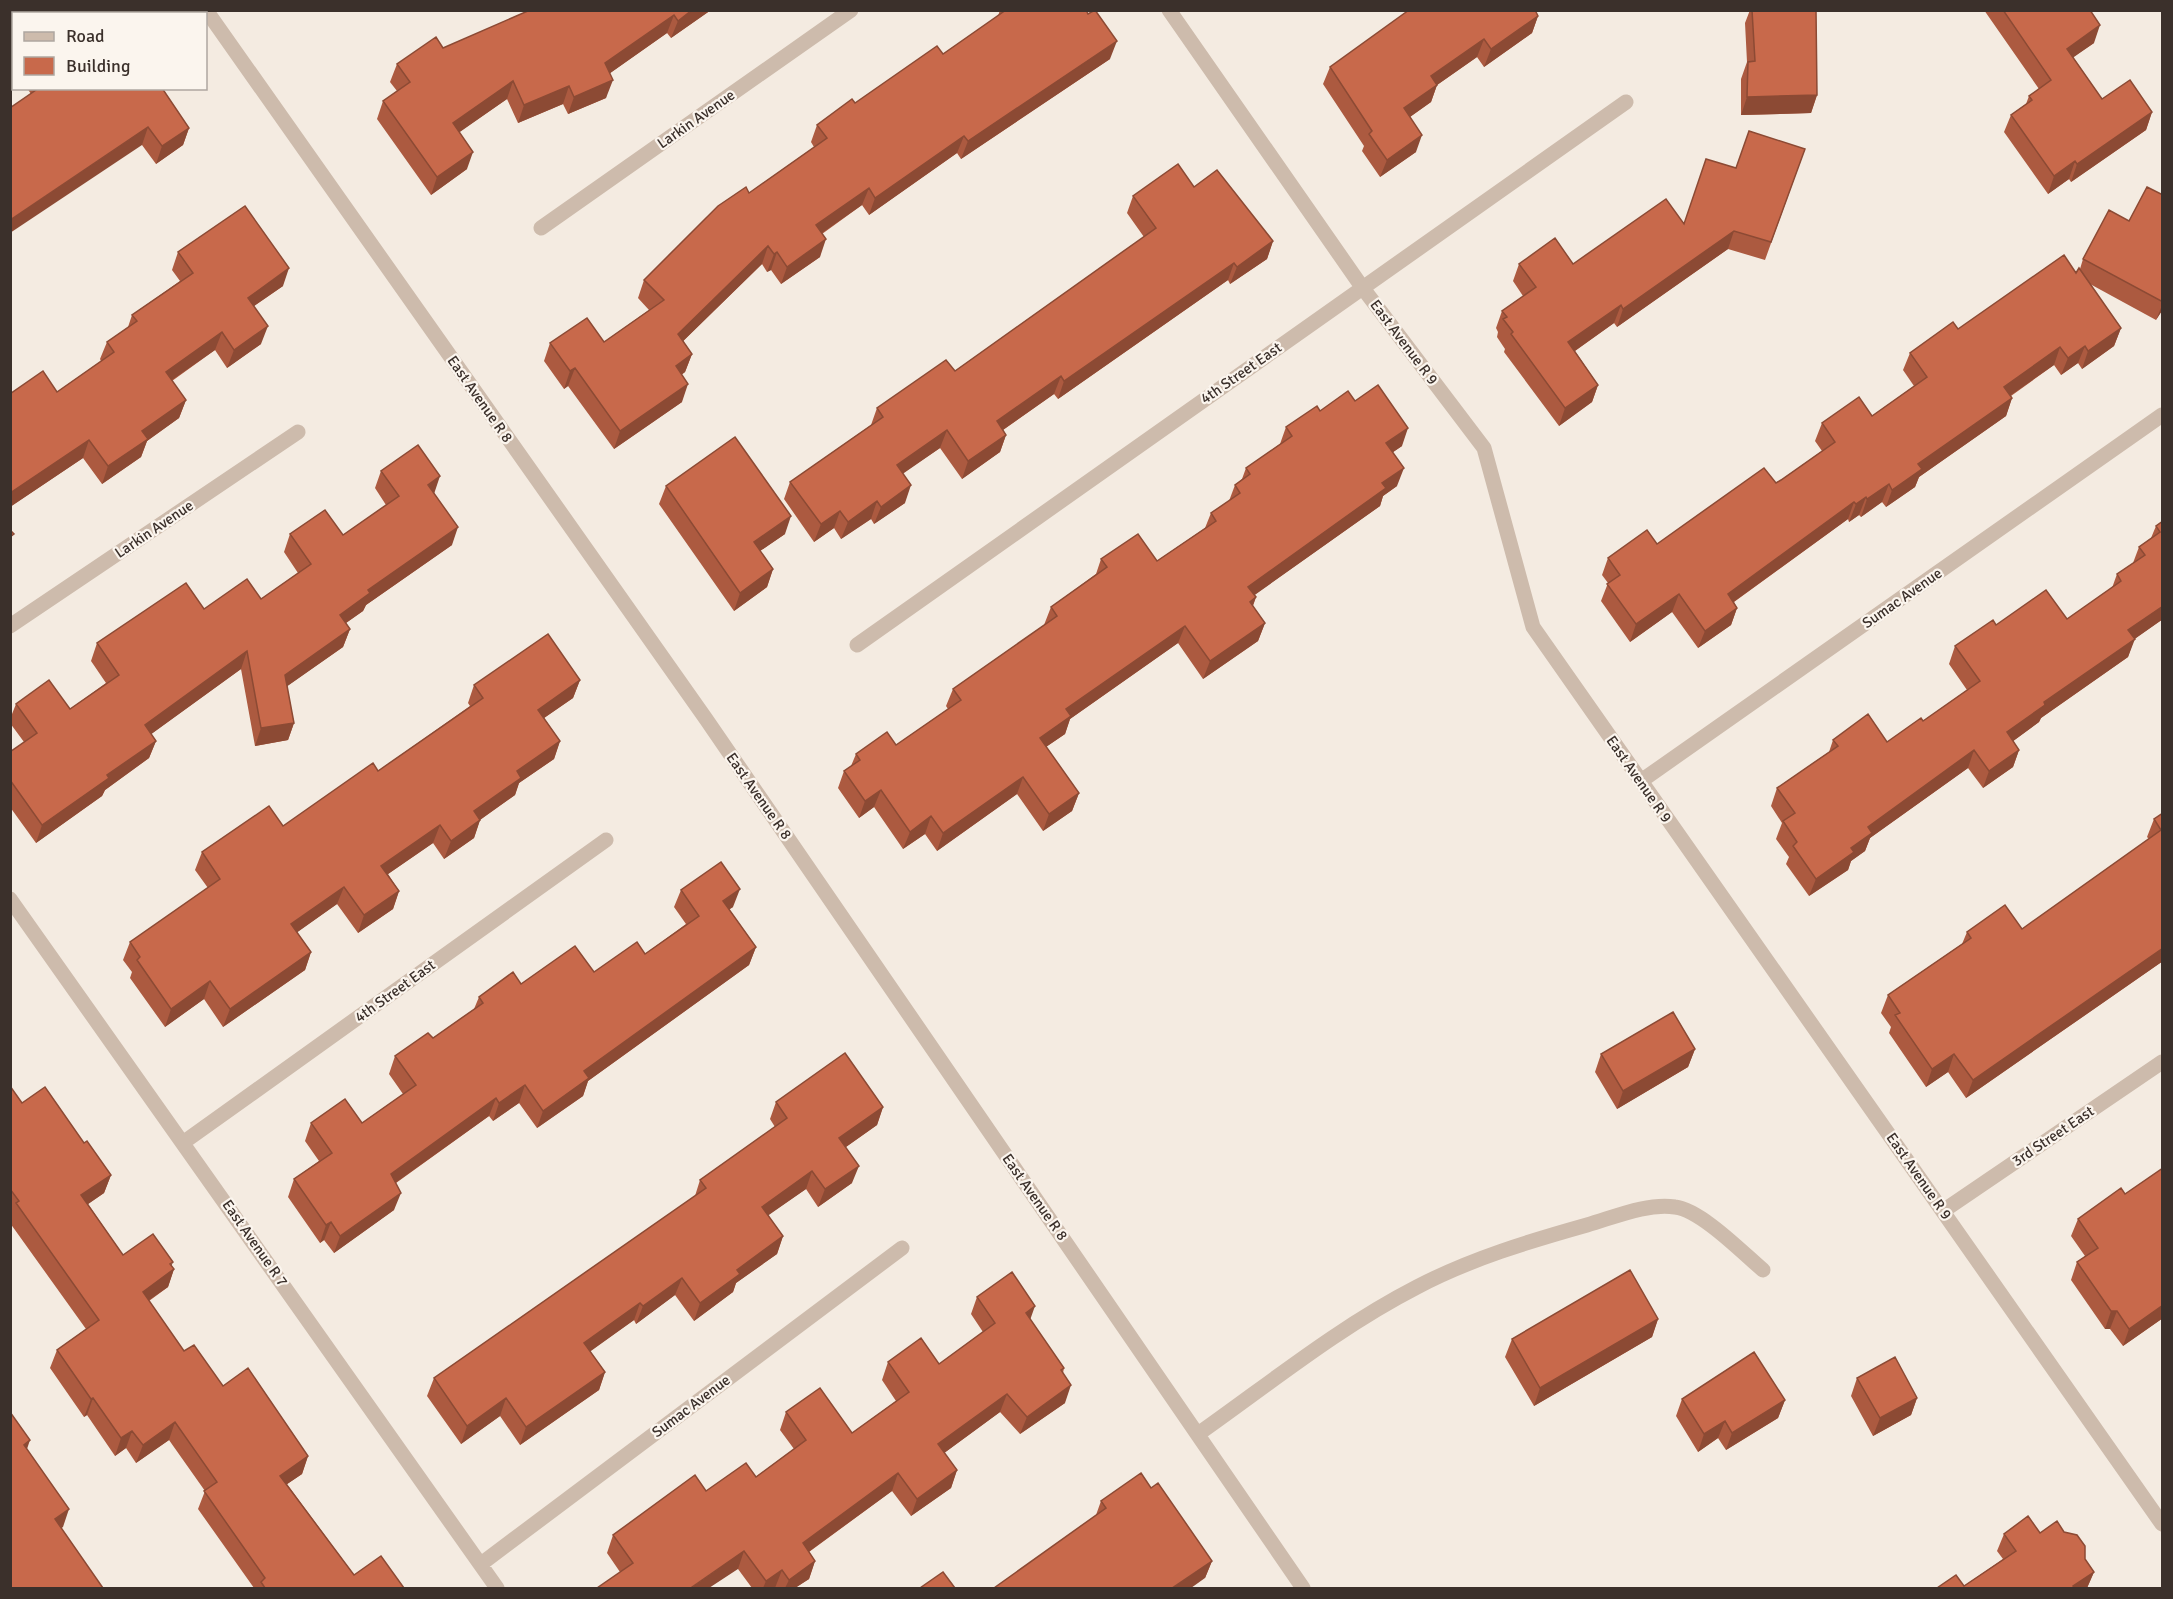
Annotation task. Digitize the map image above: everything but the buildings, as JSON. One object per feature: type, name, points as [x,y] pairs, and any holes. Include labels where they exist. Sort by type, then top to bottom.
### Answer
[{"type":"street","name":"East Avenue R 8","points":[[206,10],[706,719],[1304,1588]]},
{"type":"street","name":"Larkin Avenue","points":[[541,228],[851,10]]},
{"type":"street","name":"East Avenue R 9","points":[[1169,10],[1362,287],[1484,448],[1533,627],[2163,1524]]},
{"type":"street","name":"4th Street East","points":[[857,645],[1626,102]]},
{"type":"street","name":"Sumac Avenue","points":[[1641,781],[2163,415]]},
{"type":"street","name":"Larkin Avenue","points":[[10,626],[298,432]]},
{"type":"street","name":"4th Street East","points":[[184,1142],[606,840]]},
{"type":"street","name":"East Avenue R 7","points":[[10,899],[498,1588]]},
{"type":"street","name":"3rd Street East","points":[[1943,1210],[2163,1062]]},
{"type":"street","points":[[1198,1434],[1378,1308],[1419,1286],[1482,1259],[1560,1232],[1654,1206],[1678,1207],[1700,1218],[1763,1270]]},
{"type":"street","name":"Sumac Avenue","points":[[480,1564],[902,1248]]}]
